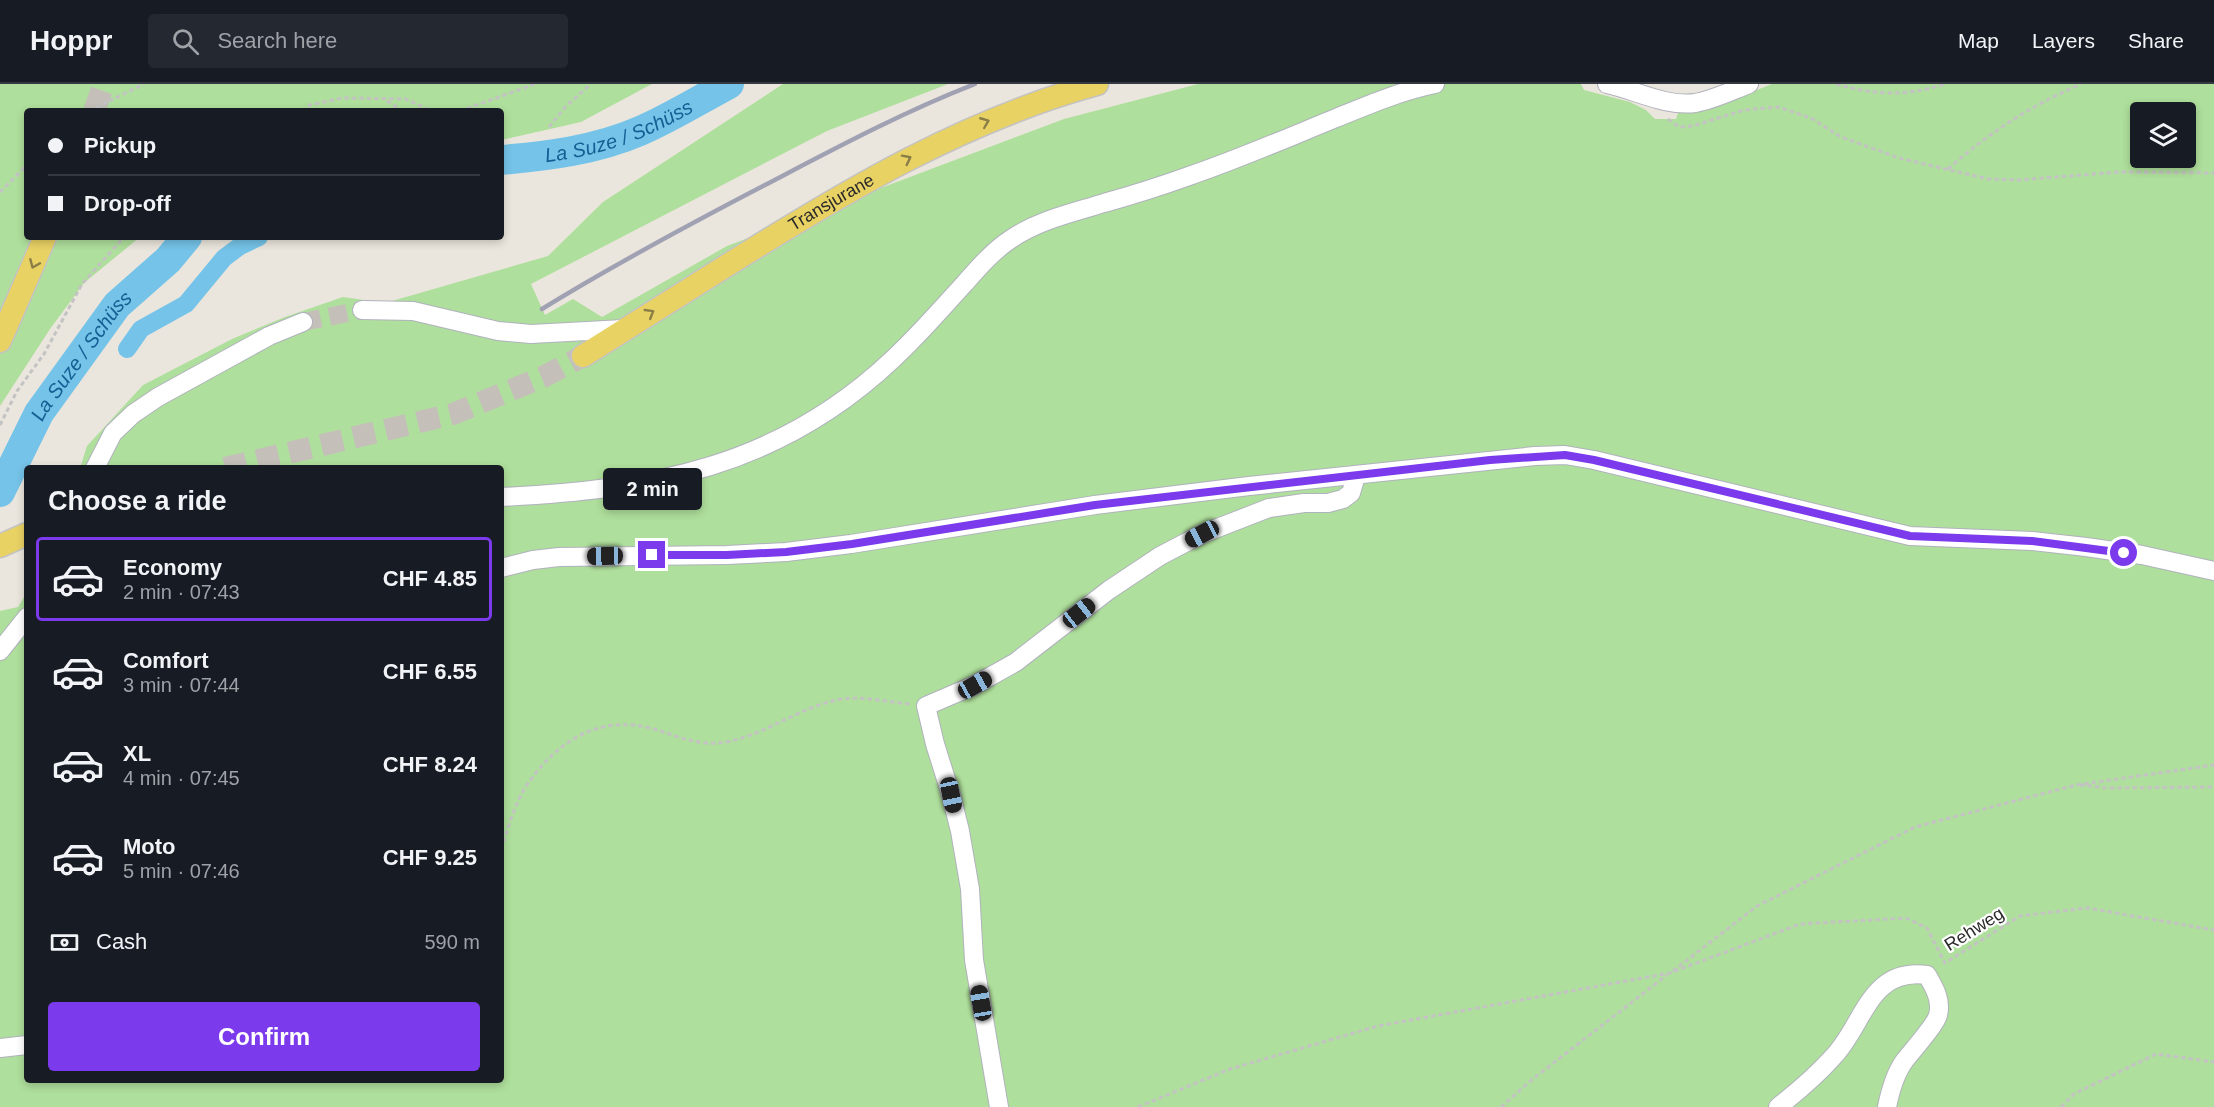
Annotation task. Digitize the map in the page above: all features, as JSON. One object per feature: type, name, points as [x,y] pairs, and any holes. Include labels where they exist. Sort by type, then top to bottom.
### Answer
[{"type":"main road","name":"Transjurane","points":[[583,356],[828,202],[875,175],[976,126],[1022,108],[1097,84]]},
{"type":"main road","points":[[0,340],[44,240]]},
{"type":"main road","points":[[0,546],[24,535]]},
{"type":"street","points":[[504,497],[561,494],[653,482],[740,458],[799,428],[865,385],[895,358],[985,262],[1008,241],[1027,229],[1047,220],[1155,188],[1384,99],[1436,84]]},
{"type":"street","points":[[1607,84],[1660,99],[1693,103],[1749,84]]},
{"type":"street","points":[[362,310],[413,311],[498,331],[531,334],[624,329]]},
{"type":"street","points":[[96,465],[113,433],[133,414],[158,397],[269,336],[303,322]]},
{"type":"street","points":[[504,567],[533,560],[559,557],[786,552],[852,544],[1095,505],[1490,460],[1565,455],[1910,536],[2032,541],[2086,547],[2142,555],[2214,571]]},
{"type":"street","points":[[999,1107],[974,960],[970,889],[960,831],[935,744],[919,705],[975,685],[1016,662],[1109,590],[1160,556],[1202,534],[1269,508],[1304,503],[1328,503],[1343,499],[1352,493],[1356,476]]},
{"type":"street","points":[[0,651],[24,621]]},
{"type":"street","points":[[1778,1107],[1835,1056],[1871,998],[1893,979],[1911,973],[1927,975],[1939,1002],[1938,1017],[1903,1062],[1889,1096],[1887,1107]]},
{"type":"street","points":[[0,1048],[24,1045]]},
{"type":"path","points":[[94,108],[144,84]]},
{"type":"path","points":[[468,108],[535,84]]},
{"type":"path","points":[[549,127],[566,106],[591,84]]},
{"type":"path","points":[[1836,84],[1888,94],[1909,93],[1945,84]]},
{"type":"path","points":[[1948,169],[2004,124],[2037,104],[2081,84]]},
{"type":"path","points":[[306,108],[310,105],[342,98],[406,99],[426,108]]},
{"type":"path","points":[[385,99],[399,108]]},
{"type":"path","points":[[1660,99],[1662,112],[1679,127],[1693,126],[1744,110],[1778,107],[1811,118],[1841,137],[1899,158],[1988,178],[2019,180],[2118,172],[2214,173]]},
{"type":"path","points":[[0,192],[24,168]]},
{"type":"path","points":[[0,425],[17,391],[44,354],[82,284],[121,240]]},
{"type":"path","points":[[504,840],[514,810],[529,782],[559,749],[576,736],[598,727],[624,725],[649,728],[698,743],[722,743],[747,738],[821,704],[840,699],[919,705]]},
{"type":"path","points":[[1501,1107],[1557,1060],[1757,906],[1915,827],[2076,785],[2214,765]]},
{"type":"path","points":[[2076,785],[2108,788],[2214,787]]},
{"type":"path","name":"Rehweg","points":[[1670,973],[1800,924],[1906,918],[1927,928],[1945,963],[2020,916],[2087,908],[2214,930]]},
{"type":"path","points":[[1138,1107],[1230,1069],[1378,1026],[1670,973]]},
{"type":"path","points":[[2061,1107],[2074,1094],[2156,1054],[2214,1062]]},
{"type":"green space","points":[[0,84],[652,84],[581,122],[504,139],[504,108],[24,108],[24,240],[136,240],[84,283],[50,329],[0,406]]},
{"type":"green space","points":[[783,84],[948,84],[827,131],[531,284],[545,315],[573,299],[602,317],[727,246],[1064,119],[1198,84],[1581,84],[1584,90],[1630,102],[1646,110],[1655,119],[1676,119],[1678,113],[1709,109],[1772,84],[2214,84],[2214,1107],[0,1107],[0,611],[18,607],[24,597],[24,1083],[504,1083],[504,465],[81,465],[87,446],[143,385],[232,339],[285,317],[343,297],[385,303],[548,256],[603,202]]},
{"type":"waterway","name":"La Suze / Schüss","points":[[504,160],[572,151],[623,138],[729,84]]},
{"type":"waterway","name":"La Suze / Schüss","points":[[0,492],[39,413],[117,305],[168,260],[185,240]]},
{"type":"waterway","points":[[127,349],[141,329],[186,304],[224,258],[253,240]]},
{"type":"tunnel","points":[[95,108],[104,84]]},
{"type":"tunnel","points":[[303,322],[362,310]]},
{"type":"tunnel","points":[[238,465],[453,414],[543,377],[583,356]]},
{"type":"railway","points":[[542,309],[709,214],[895,119],[975,84]]},
{"type":"route","points":[[652,555],[786,552],[852,544],[1095,505],[1490,460],[1565,455],[1910,536],[2032,541],[2124,553]]}]
